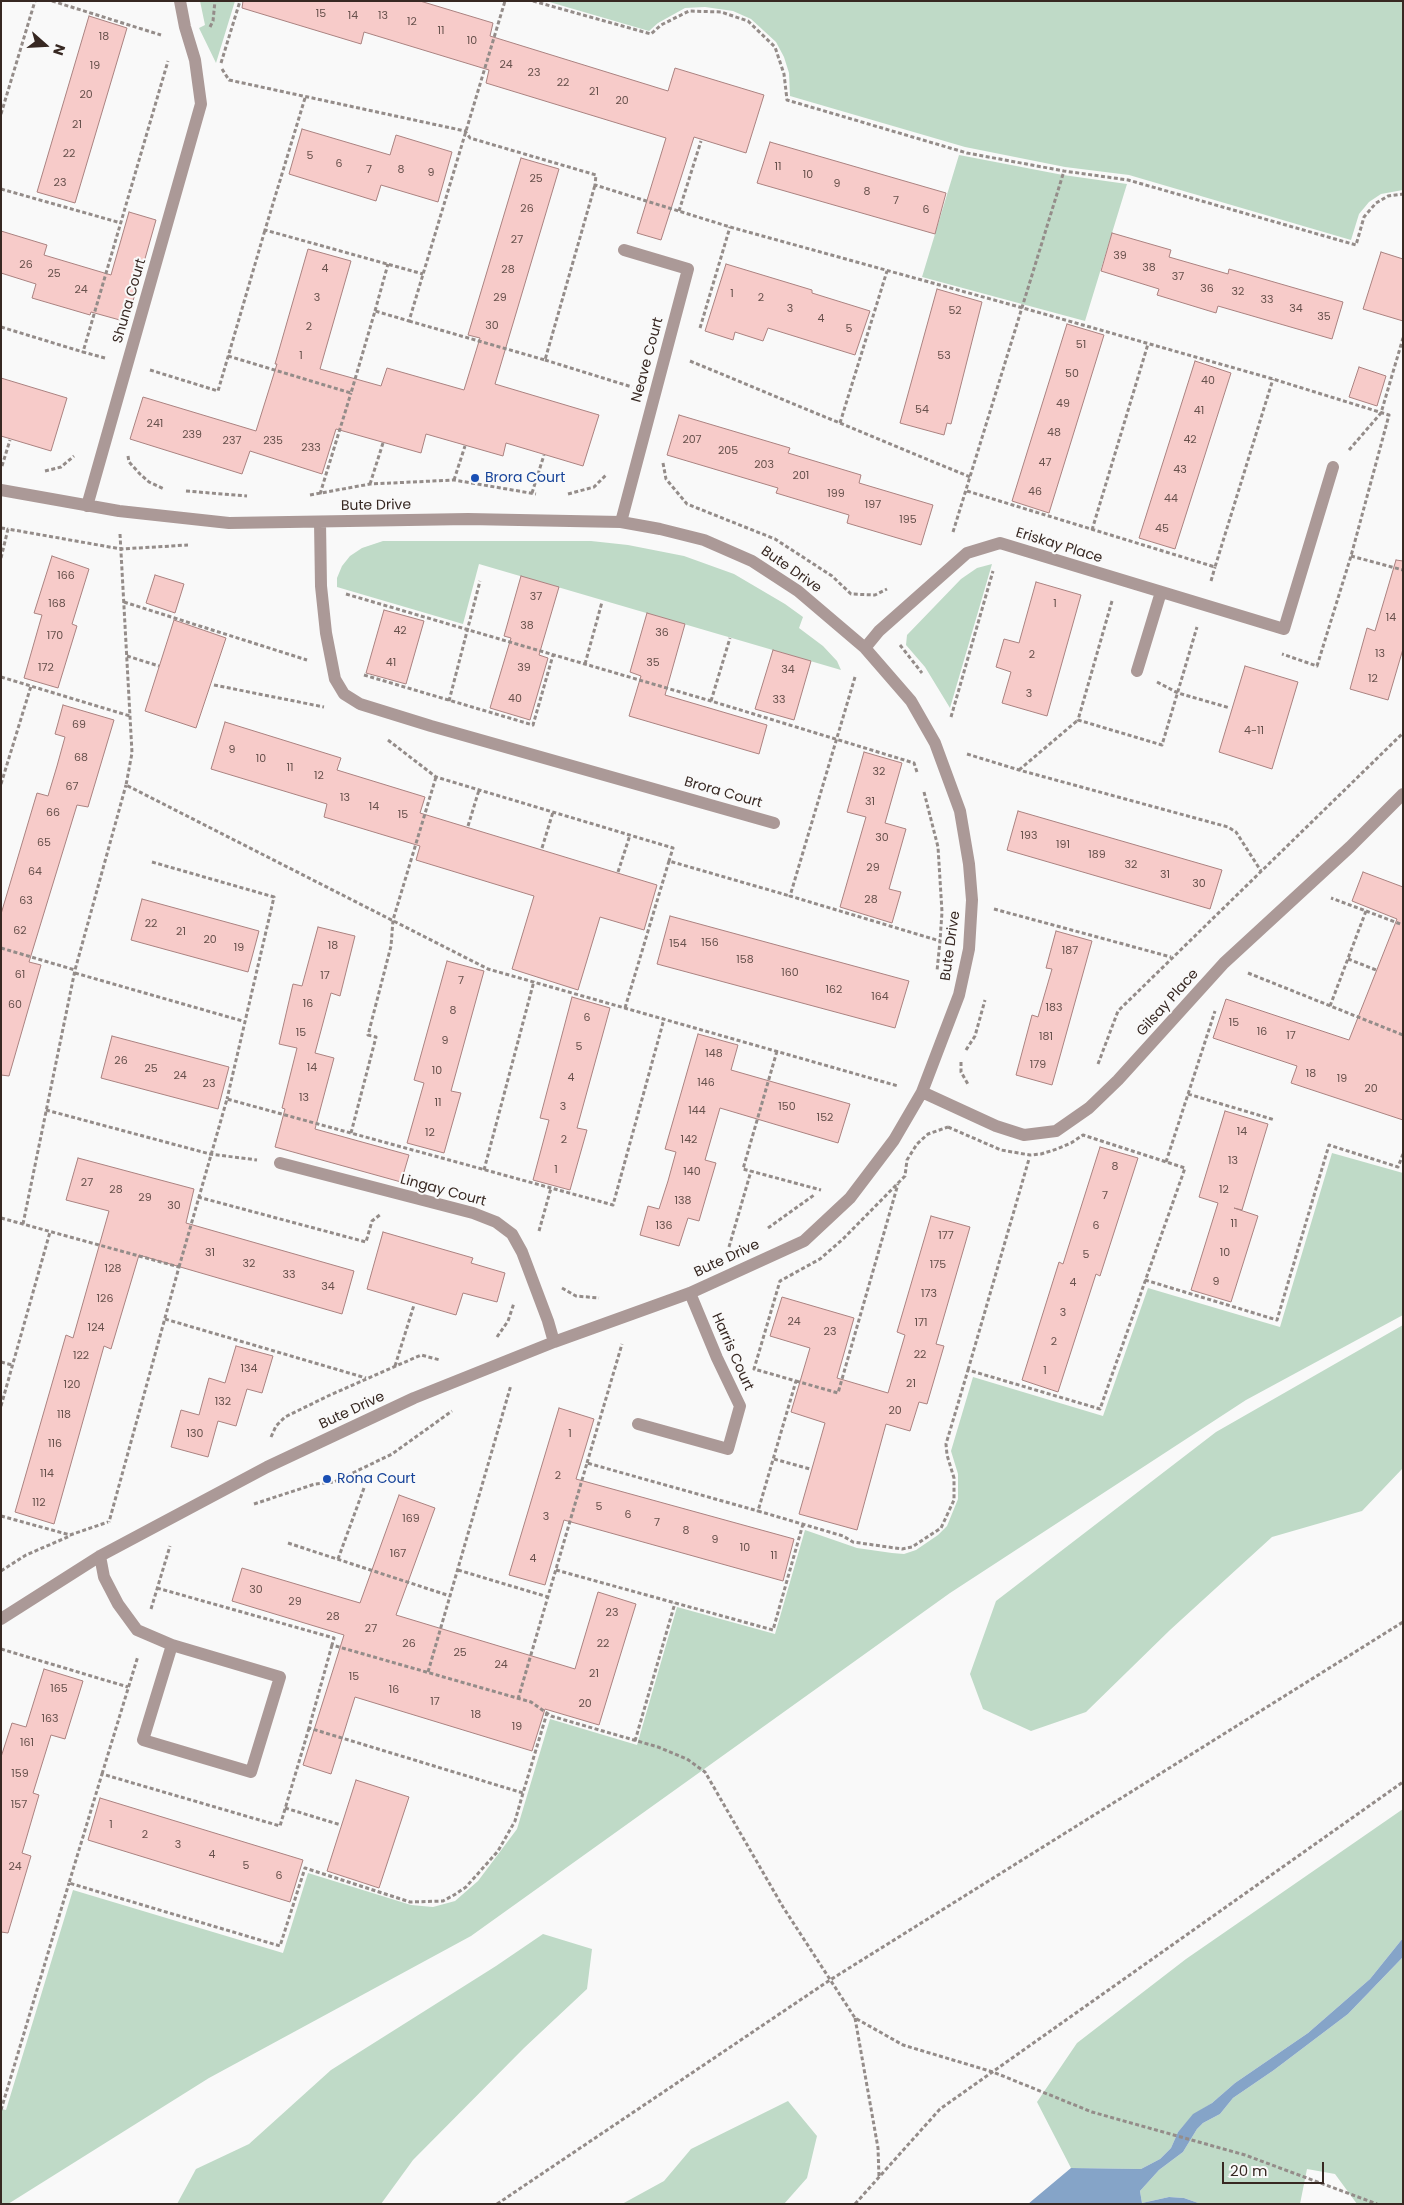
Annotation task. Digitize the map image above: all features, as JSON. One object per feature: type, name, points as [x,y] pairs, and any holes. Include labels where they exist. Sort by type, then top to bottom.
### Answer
[{"type":"street","name":"Shuna Court","points":[[87,506],[201,104],[195,60],[185,27],[180,1]]},
{"type":"street","name":"Neave Court","points":[[621,522],[688,269],[624,250]]},
{"type":"street","name":"Eriskay Place","points":[[865,648],[879,631],[967,553],[1000,543],[1284,629],[1333,467]]},
{"type":"street","name":"Bute Drive","points":[[1,490],[119,511],[229,523],[468,519],[621,522],[704,540],[752,561],[798,591],[865,648],[911,701],[935,743],[960,811],[969,864],[972,900],[969,949],[959,995],[922,1092],[894,1140],[850,1198],[804,1241],[690,1293],[554,1342],[414,1398],[276,1463],[100,1556],[1,1619]]},
{"type":"street","name":"Brora Court","points":[[320,522],[321,586],[326,632],[336,679],[344,694],[360,704],[431,726],[774,823]]},
{"type":"street","points":[[1137,671],[1161,592]]},
{"type":"street","name":"Gilsay Place","points":[[922,1092],[996,1126],[1024,1135],[1056,1131],[1090,1108],[1118,1080],[1224,963],[1350,847],[1403,794]]},
{"type":"street","name":"Lingay Court","points":[[280,1163],[473,1213],[496,1222],[512,1234],[522,1252],[554,1342]]},
{"type":"street","name":"Harris Court","points":[[638,1424],[728,1449],[740,1406],[717,1358],[690,1293]]},
{"type":"street","points":[[100,1556],[104,1578],[118,1604],[137,1630],[172,1645],[280,1677],[251,1772],[143,1740],[172,1645]]},
{"type":"path","points":[[1,114],[35,1]]},
{"type":"path","points":[[52,1],[161,35],[163,43]]},
{"type":"path","points":[[240,1],[220,66],[229,80],[305,98],[465,131],[470,138],[596,175],[595,185],[545,360]]},
{"type":"path","points":[[409,322],[505,1]]},
{"type":"path","points":[[533,1],[651,34],[661,25],[689,11],[721,12],[748,21],[776,47],[784,74],[787,100],[967,153],[1064,171],[1128,180],[1356,245],[1364,217],[1388,196],[1403,194]]},
{"type":"path","points":[[83,352],[168,60],[166,52]]},
{"type":"path","points":[[147,369],[218,392],[305,98]]},
{"type":"path","points":[[679,211],[701,140]]},
{"type":"path","points":[[952,537],[1064,171]]},
{"type":"path","points":[[595,185],[730,227],[1273,379],[1389,415]]},
{"type":"path","points":[[1,189],[121,223]]},
{"type":"path","points":[[698,335],[730,227]]},
{"type":"path","points":[[265,230],[423,274]]},
{"type":"path","points":[[320,494],[388,264]]},
{"type":"path","points":[[840,423],[887,271]]},
{"type":"path","points":[[375,311],[545,360],[633,388]]},
{"type":"path","points":[[1,327],[110,360]]},
{"type":"path","points":[[1333,467],[1382,413],[1403,338]]},
{"type":"path","points":[[1092,530],[1148,344]]},
{"type":"path","points":[[693,353],[690,362],[970,477]]},
{"type":"path","points":[[228,356],[351,393]]},
{"type":"path","points":[[1209,586],[1273,379]]},
{"type":"path","points":[[10,440],[1,466],[10,467]]},
{"type":"path","points":[[370,484],[383,443]]},
{"type":"path","points":[[454,480],[464,446]]},
{"type":"path","points":[[38,472],[61,467],[79,451]]},
{"type":"path","points":[[126,451],[129,462],[140,474],[149,482],[168,490]]},
{"type":"path","points":[[532,493],[544,455]]},
{"type":"path","points":[[662,456],[666,479],[686,504],[775,539],[832,576],[851,594],[875,595],[892,587]]},
{"type":"path","points":[[560,495],[574,494],[594,487],[614,467]]},
{"type":"path","points":[[301,496],[370,484],[454,480],[539,494]]},
{"type":"path","points":[[184,491],[252,496]]},
{"type":"path","points":[[967,491],[1215,568]]},
{"type":"path","points":[[24,1224],[75,972],[126,785],[132,752],[119,511]]},
{"type":"path","points":[[1,528],[8,530]]},
{"type":"path","points":[[1351,556],[1403,570]]},
{"type":"path","points":[[449,700],[480,580]]},
{"type":"path","points":[[342,600],[342,593],[711,701],[914,763],[921,780]]},
{"type":"path","points":[[124,602],[314,663]]},
{"type":"path","points":[[585,664],[602,602]]},
{"type":"path","points":[[902,637],[900,646],[926,680]]},
{"type":"path","points":[[711,701],[730,638]]},
{"type":"path","points":[[360,673],[364,676],[533,725],[553,655]]},
{"type":"path","points":[[127,656],[159,666]]},
{"type":"path","points":[[790,896],[856,678],[852,670]]},
{"type":"path","points":[[1137,671],[1178,693],[1230,708]]},
{"type":"path","points":[[1,677],[130,716]]},
{"type":"path","points":[[214,685],[334,708]]},
{"type":"path","points":[[1,784],[31,686]]},
{"type":"path","points":[[946,710],[951,717]]},
{"type":"path","points":[[1019,770],[1078,720]]},
{"type":"path","points":[[1096,1068],[1118,1010],[1403,733]]},
{"type":"path","points":[[963,744],[970,762]]},
{"type":"path","points":[[967,754],[1228,827],[1239,836],[1261,871]]},
{"type":"path","points":[[350,1133],[376,1037],[368,1034],[391,946],[393,920],[436,777]]},
{"type":"path","points":[[126,785],[488,969],[900,1086]]},
{"type":"path","points":[[922,785],[938,847],[942,912],[936,976]]},
{"type":"path","points":[[468,826],[478,790]]},
{"type":"path","points":[[542,848],[553,812]]},
{"type":"path","points":[[618,872],[630,835]]},
{"type":"path","points":[[625,1008],[669,861],[940,941]]},
{"type":"path","points":[[100,1556],[198,1197],[227,1099],[274,897],[152,862]]},
{"type":"path","points":[[1334,890],[1327,896],[1403,925]]},
{"type":"path","points":[[993,902],[994,918]]},
{"type":"path","points":[[994,909],[1171,957]]},
{"type":"path","points":[[1330,1006],[1366,911]]},
{"type":"path","points":[[1,948],[75,972],[246,1022]]},
{"type":"path","points":[[1348,959],[1376,970]]},
{"type":"path","points":[[1224,963],[1403,1035]]},
{"type":"path","points":[[484,1170],[534,981]]},
{"type":"path","points":[[970,1088],[961,1072],[961,1056],[975,1036],[986,998]]},
{"type":"path","points":[[1166,1162],[1218,1003]]},
{"type":"path","points":[[227,1099],[613,1205],[664,1020]]},
{"type":"path","points":[[778,1051],[743,1169],[821,1190]]},
{"type":"path","points":[[896,1093],[903,1079]]},
{"type":"path","points":[[1188,1094],[1275,1120]]},
{"type":"path","points":[[46,1110],[210,1154],[280,1163]]},
{"type":"path","points":[[899,1184],[838,1393],[754,1369],[780,1281],[820,1259],[899,1184],[906,1176],[908,1160],[917,1144],[928,1134],[948,1127],[1001,1150],[1030,1155],[1057,1149],[1083,1135],[1185,1168],[1100,1409],[968,1370]]},
{"type":"path","points":[[1145,1280],[1277,1320],[1329,1145],[1398,1167],[1403,1154]]},
{"type":"path","points":[[587,1463],[803,1524],[843,1536],[853,1542],[902,1549],[912,1547],[941,1528],[949,1514],[954,1494],[954,1478],[946,1444],[1030,1155]]},
{"type":"path","points":[[729,1248],[751,1171]]},
{"type":"path","points":[[764,1231],[827,1184]]},
{"type":"path","points":[[538,1238],[551,1188]]},
{"type":"path","points":[[198,1197],[366,1242],[372,1221],[380,1214],[385,1214]]},
{"type":"path","points":[[1,1218],[179,1267]]},
{"type":"path","points":[[1,1406],[50,1232]]},
{"type":"path","points":[[720,1252],[736,1245]]},
{"type":"path","points":[[558,1285],[566,1292],[576,1296],[602,1298]]},
{"type":"path","points":[[490,1339],[498,1336],[508,1321],[514,1304],[514,1297]]},
{"type":"path","points":[[395,1366],[414,1305]]},
{"type":"path","points":[[165,1318],[367,1379]]},
{"type":"path","points":[[613,1346],[630,1340]]},
{"type":"path","points":[[518,1698],[622,1343]]},
{"type":"path","points":[[264,1441],[272,1436],[276,1426],[285,1418],[395,1366],[421,1355],[440,1360],[448,1357]]},
{"type":"path","points":[[1,1362],[12,1365]]},
{"type":"path","points":[[758,1512],[796,1381]]},
{"type":"path","points":[[428,1672],[511,1384],[504,1387]]},
{"type":"path","points":[[248,1506],[315,1484],[334,1482],[392,1454],[417,1434],[457,1408]]},
{"type":"path","points":[[774,1459],[810,1469]]},
{"type":"path","points":[[338,1559],[364,1488]]},
{"type":"path","points":[[1,1516],[70,1536]]},
{"type":"path","points":[[1,1570],[26,1555],[118,1517]]},
{"type":"path","points":[[556,1570],[774,1630],[803,1524]]},
{"type":"path","points":[[288,1543],[450,1596]]},
{"type":"path","points":[[1,2110],[171,1545]]},
{"type":"path","points":[[458,1570],[548,1597]]},
{"type":"path","points":[[102,1774],[280,1826],[286,1808],[334,1638],[157,1588]]},
{"type":"path","points":[[635,1740],[675,1603]]},
{"type":"path","points":[[497,2204],[830,1980],[1403,1622]]},
{"type":"path","points":[[332,1645],[532,1702],[547,1713],[635,1740],[687,1759],[705,1772],[783,1907],[854,2018],[878,2148],[879,2178]]},
{"type":"path","points":[[1,1649],[128,1687]]},
{"type":"path","points":[[69,1883],[280,1946],[305,1868],[410,1902],[443,1901],[466,1887],[498,1851],[516,1821],[547,1713]]},
{"type":"path","points":[[309,1728],[524,1793]]},
{"type":"path","points":[[855,2204],[940,2109],[1403,1782]]},
{"type":"path","points":[[286,1808],[341,1825]]},
{"type":"path","points":[[854,2018],[903,2045],[993,2072],[1092,2112],[1245,2155],[1377,2204]]},
{"type":"green space","points":[[200,1],[235,1],[216,63],[199,28],[205,25]]},
{"type":"green space","points":[[546,1],[1403,1],[1403,190],[1381,194],[1369,202],[1359,214],[1351,240],[1129,175],[1065,167],[965,147],[790,96],[789,73],[784,57],[776,42],[751,19],[733,11],[705,7],[685,8],[658,23],[649,31]]},
{"type":"green space","points":[[959,155],[1063,175],[1127,184],[1085,321],[922,277]]},
{"type":"green space","points":[[383,541],[591,541],[628,545],[684,556],[734,574],[785,604],[803,617],[799,628],[823,646],[837,661],[841,670],[479,564],[463,624],[337,587],[337,578],[342,566],[350,556],[362,548]]},
{"type":"green space","points":[[992,564],[950,708],[925,667],[906,645],[907,635],[961,579],[977,568]]},
{"type":"green space","points":[[1332,1153],[1403,1173],[1403,1315],[1246,1400],[950,1593],[471,1936],[209,2078],[8,2204],[1,2204],[1,2109],[6,2110],[73,1890],[283,1953],[308,1873],[411,1905],[433,1907],[455,1901],[478,1881],[517,1829],[550,1719],[637,1745],[677,1607],[775,1634],[805,1530],[857,1548],[904,1554],[916,1550],[938,1535],[947,1526],[958,1499],[958,1474],[951,1451],[973,1377],[1103,1416],[1148,1288],[1280,1327]]},
{"type":"green space","points":[[1403,1325],[1403,1468],[1362,1511],[1272,1537],[1170,1630],[1086,1712],[1031,1731],[983,1709],[970,1674],[996,1601],[1216,1432]]},
{"type":"green space","points":[[1403,1809],[1403,1938],[1370,1979],[1308,2033],[1235,2083],[1212,2103],[1193,2115],[1178,2132],[1171,2148],[1160,2159],[1141,2169],[1071,2168],[1037,2102],[1077,2043],[1186,1959]]},
{"type":"green space","points":[[543,1934],[592,1949],[587,1989],[524,2048],[413,2160],[381,2204],[177,2204],[196,2169],[249,2144],[331,2070],[496,1966]]},
{"type":"green space","points":[[1403,1957],[1403,2204],[1357,2204],[1335,2174],[1307,2169],[1300,2204],[1201,2204],[1184,2198],[1169,2197],[1142,2203],[1140,2191],[1159,2170],[1183,2152],[1197,2129],[1203,2123],[1220,2114],[1233,2098],[1274,2070],[1348,2014]]},
{"type":"green space","points":[[788,2101],[817,2136],[807,2178],[784,2204],[622,2204],[664,2181],[691,2149]]},
{"type":"water","points":[[1403,1938],[1402,1958],[1348,2014],[1274,2070],[1233,2098],[1220,2114],[1203,2123],[1197,2129],[1183,2152],[1159,2170],[1140,2191],[1142,2203],[1169,2197],[1184,2198],[1201,2204],[1028,2204],[1071,2168],[1141,2169],[1160,2159],[1171,2148],[1178,2132],[1193,2114],[1212,2103],[1235,2083],[1308,2033],[1370,1979]]},
{"type":"building","points":[[243,1],[420,1],[493,23],[490,36],[668,91],[675,68],[764,95],[746,153],[694,137],[661,240],[637,233],[666,138],[486,83],[489,70],[364,32],[361,44],[242,8]]},
{"type":"building","points":[[89,16],[127,28],[75,203],[37,192]]},
{"type":"building","points":[[302,129],[390,155],[396,135],[452,152],[438,202],[381,185],[376,201],[289,174]]},
{"type":"building","points":[[770,142],[946,193],[935,234],[757,183]]},
{"type":"building","points":[[521,158],[559,169],[495,384],[599,415],[583,466],[506,443],[503,456],[426,434],[421,453],[336,429],[322,474],[250,451],[242,474],[130,439],[143,397],[256,431],[277,364],[275,364],[308,249],[351,261],[320,369],[381,386],[387,368],[464,390],[480,338],[468,335]]},
{"type":"building","points":[[129,212],[156,220],[127,322],[91,312],[90,315],[32,298],[36,284],[1,273],[1,231],[47,245],[44,255],[111,275]]},
{"type":"building","points":[[1112,233],[1171,250],[1169,257],[1228,274],[1229,269],[1343,302],[1332,339],[1218,306],[1216,313],[1157,295],[1159,289],[1101,271]]},
{"type":"building","points":[[1381,252],[1403,259],[1403,321],[1363,309]]},
{"type":"building","points":[[726,264],[812,290],[812,293],[870,311],[855,355],[768,328],[763,341],[735,332],[733,340],[705,331]]},
{"type":"building","points":[[937,289],[982,302],[951,424],[947,423],[944,435],[900,423]]},
{"type":"building","points":[[1067,324],[1104,335],[1049,513],[1012,501]]},
{"type":"building","points":[[1195,361],[1231,373],[1175,549],[1139,538]]},
{"type":"building","points":[[1359,367],[1386,376],[1377,406],[1349,397]]},
{"type":"building","points":[[1,378],[67,398],[51,451],[1,436]]},
{"type":"building","points":[[679,415],[790,448],[788,453],[861,475],[859,483],[933,505],[921,545],[847,523],[849,515],[776,493],[778,488],[667,455]]},
{"type":"building","points":[[52,556],[89,569],[72,624],[77,626],[58,688],[24,678],[42,615],[34,613]]},
{"type":"building","points":[[1396,560],[1403,561],[1403,649],[1388,700],[1350,689],[1367,628],[1375,631]]},
{"type":"building","points":[[155,575],[184,584],[175,613],[146,603]]},
{"type":"building","points":[[521,576],[559,587],[539,655],[548,658],[530,720],[490,708],[511,638],[504,636]]},
{"type":"building","points":[[1036,582],[1081,595],[1047,716],[1002,703],[1011,672],[996,667],[1004,639],[1019,643]]},
{"type":"building","points":[[384,610],[424,621],[406,684],[366,673]]},
{"type":"building","points":[[647,613],[685,624],[665,695],[767,725],[759,754],[629,716],[641,676],[630,672]]},
{"type":"building","points":[[174,620],[226,638],[196,728],[145,711]]},
{"type":"building","points":[[773,650],[811,661],[794,720],[755,709]]},
{"type":"building","points":[[1245,666],[1298,682],[1272,769],[1219,752]]},
{"type":"building","points":[[63,705],[114,720],[88,807],[77,805],[29,962],[41,965],[9,1076],[1,1075],[1,914],[37,793],[48,796],[57,766],[65,737],[55,734]]},
{"type":"building","points":[[225,722],[341,758],[337,770],[425,797],[420,813],[657,885],[644,930],[600,917],[578,990],[512,969],[534,896],[416,860],[420,846],[324,817],[327,804],[211,769]]},
{"type":"building","points":[[864,752],[902,763],[885,823],[906,829],[889,889],[901,892],[892,923],[840,907],[866,817],[847,812]]},
{"type":"building","points":[[1018,811],[1222,870],[1210,909],[1007,850]]},
{"type":"building","points":[[1363,872],[1403,887],[1403,1120],[1291,1083],[1297,1066],[1213,1038],[1226,999],[1349,1040],[1397,919],[1352,901]]},
{"type":"building","points":[[142,899],[259,931],[248,972],[131,940]]},
{"type":"building","points":[[670,916],[909,981],[895,1028],[657,964]]},
{"type":"building","points":[[318,927],[355,936],[340,996],[331,993],[315,1053],[334,1058],[315,1129],[409,1155],[401,1182],[275,1147],[285,1109],[282,1108],[297,1048],[279,1044],[293,984],[302,986]]},
{"type":"building","points":[[1056,931],[1092,941],[1052,1085],[1016,1075],[1032,1015],[1038,1017],[1052,969],[1046,968]]},
{"type":"building","points":[[447,961],[484,971],[451,1091],[461,1093],[444,1153],[407,1143],[424,1083],[414,1080]]},
{"type":"building","points":[[572,997],[610,1008],[577,1128],[587,1130],[570,1190],[533,1180],[549,1120],[540,1118]]},
{"type":"building","points":[[698,1034],[738,1045],[731,1070],[850,1104],[838,1143],[720,1108],[705,1160],[716,1163],[699,1221],[688,1218],[679,1246],[640,1235],[648,1206],[659,1209],[668,1181],[676,1152],[665,1149]]},
{"type":"building","points":[[112,1036],[229,1067],[218,1109],[101,1078]]},
{"type":"building","points":[[1225,1111],[1268,1124],[1242,1210],[1234,1208],[1258,1216],[1231,1302],[1191,1290],[1218,1203],[1199,1197]]},
{"type":"building","points":[[1100,1147],[1138,1158],[1100,1276],[1096,1274],[1058,1392],[1022,1380],[1059,1262],[1063,1264]]},
{"type":"building","points":[[78,1158],[194,1189],[186,1223],[354,1271],[342,1314],[139,1255],[111,1349],[104,1346],[54,1524],[15,1512],[66,1335],[73,1338],[109,1211],[66,1200]]},
{"type":"building","points":[[931,1216],[970,1227],[936,1344],[944,1346],[927,1404],[919,1402],[910,1431],[886,1424],[857,1530],[799,1514],[825,1423],[791,1412],[810,1348],[770,1336],[782,1297],[854,1318],[837,1378],[888,1393],[905,1335],[897,1332]]},
{"type":"building","points":[[383,1232],[473,1258],[471,1263],[505,1273],[497,1302],[463,1293],[456,1315],[367,1289]]},
{"type":"building","points":[[236,1346],[273,1356],[262,1393],[247,1389],[236,1426],[218,1421],[208,1457],[171,1447],[181,1410],[199,1415],[209,1378],[225,1383]]},
{"type":"building","points":[[559,1408],[594,1419],[576,1479],[794,1539],[783,1581],[564,1520],[545,1585],[509,1575]]},
{"type":"building","points":[[399,1495],[435,1508],[396,1615],[575,1669],[598,1592],[636,1604],[599,1725],[545,1709],[532,1751],[355,1697],[331,1774],[303,1765],[344,1635],[232,1601],[242,1568],[360,1603]]},
{"type":"building","points":[[44,1669],[83,1681],[65,1739],[51,1735],[33,1793],[39,1795],[22,1853],[31,1856],[8,1933],[1,1932],[1,1757],[12,1723],[26,1727]]},
{"type":"building","points":[[356,1780],[409,1797],[379,1888],[327,1871]]},
{"type":"building","points":[[100,1798],[303,1860],[290,1902],[88,1840]]},
{"type":"place","name":"Brora Court","points":[[475,478]]},
{"type":"place","name":"Rona Court","points":[[327,1479]]}]
